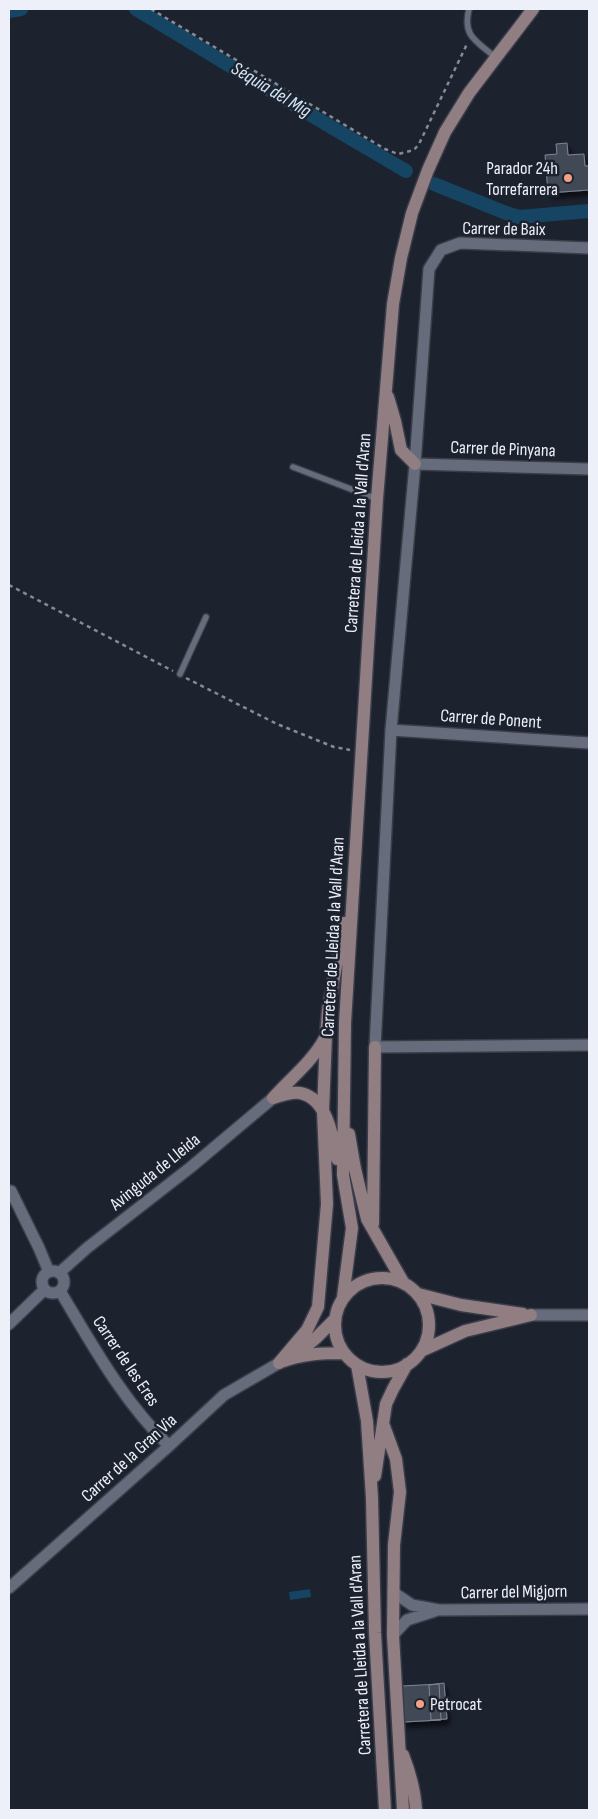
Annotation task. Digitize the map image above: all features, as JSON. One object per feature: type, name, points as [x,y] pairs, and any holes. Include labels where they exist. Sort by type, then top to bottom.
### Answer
[{"type":"main road","name":"Carretera de Lleida a la Vall d'Aran","points":[[343,1096],[345,1023],[377,499],[393,304],[401,258],[412,212],[445,132],[469,92],[533,9]]},
{"type":"main road","points":[[386,389],[401,450],[415,464]]},
{"type":"main road","points":[[279,1363],[307,1330],[318,1307],[327,1204],[323,1111],[328,1010],[354,868]]},
{"type":"main road","points":[[273,1098],[291,1078],[312,1060],[326,1036]]},
{"type":"main road","points":[[372,1229],[375,1047]]},
{"type":"main road","points":[[273,1098],[288,1093],[300,1093],[310,1097],[323,1111],[332,1134],[338,1166],[343,1175]]},
{"type":"main road","points":[[343,1096],[343,1175],[352,1228],[343,1297],[335,1319],[336,1337],[344,1353],[357,1364],[369,1370],[382,1372],[395,1370],[407,1364],[421,1351],[465,1331],[531,1316]]},
{"type":"main road","points":[[343,1096],[357,1179],[364,1207],[372,1229],[402,1282],[418,1294],[461,1305],[531,1316]]},
{"type":"main road","points":[[343,1297],[358,1284],[370,1279],[383,1278],[402,1282]]},
{"type":"main road","points":[[418,1294],[426,1308],[429,1322],[427,1337],[421,1351]]},
{"type":"main road","points":[[294,1357],[335,1319]]},
{"type":"main road","points":[[279,1363],[294,1357],[322,1353],[344,1353]]},
{"type":"main road","name":"Carretera de Lleida a la Vall d'Aran","points":[[357,1364],[367,1421],[372,1498],[375,1633],[385,1810]]},
{"type":"main road","name":"Carretera de Lleida a la Vall d'Aran","points":[[372,1498],[386,1404],[407,1364]]},
{"type":"main road","points":[[384,1426],[396,1460],[400,1492],[394,1545],[393,1635],[403,1810]]},
{"type":"main road","points":[[399,1743],[409,1769],[416,1799],[416,1810]]},
{"type":"street","name":"Carrer de Baix","points":[[415,464],[429,269],[441,250],[460,243],[589,248]]},
{"type":"street","name":"Carrer de Pinyana","points":[[415,464],[589,469]]},
{"type":"street","points":[[415,464],[391,730],[375,1047],[589,1045]]},
{"type":"street","name":"Carrer de Ponent","points":[[391,730],[589,743]]},
{"type":"street","name":"Avinguda de Lleida","points":[[54,1272],[191,1167],[273,1098]]},
{"type":"street","points":[[11,1191],[13,1205],[54,1272],[64,1282],[60,1291],[53,1294],[44,1290]]},
{"type":"street","points":[[44,1290],[42,1279],[54,1272]]},
{"type":"street","points":[[9,1324],[44,1290]]},
{"type":"street","name":"Carrer de les Eres","points":[[60,1291],[99,1358],[125,1395],[170,1446]]},
{"type":"street","points":[[531,1316],[589,1315]]},
{"type":"street","name":"Carrer de la Gran Via","points":[[9,1588],[170,1446],[224,1394],[279,1363]]},
{"type":"street","name":"Carrer del Migjorn","points":[[393,1592],[412,1605],[439,1610],[589,1609]]},
{"type":"street","name":"Carrer del Migjorn","points":[[393,1635],[408,1620],[439,1610]]},
{"type":"lane","points":[[469,9],[466,28],[471,36],[496,58]]},
{"type":"lane","points":[[293,466],[377,499]]},
{"type":"lane","points":[[180,674],[206,617]]},
{"type":"path","points":[[152,9],[385,149],[398,154],[414,150],[419,144],[471,36]]},
{"type":"water","points":[[310,1589],[311,1597],[290,1600],[289,1592]]},
{"type":"building","name":"Parador 24h Torrefarrera","points":[[567,143],[568,155],[584,154],[585,166],[589,166],[589,190],[548,193],[545,155],[557,154],[556,144]]},
{"type":"building","points":[[444,1683],[447,1719],[431,1720],[429,1685]]},
{"type":"building","points":[[439,1684],[441,1720],[403,1722],[402,1686]]},
{"type":"waterway","name":"Séquia del Mig","points":[[9,11],[21,9]]},
{"type":"waterway","name":"Séquia del Mig","points":[[136,9],[406,171]]},
{"type":"waterway","name":"Séquia del Mig","points":[[434,184],[519,217],[589,211]]},
{"type":"place","name":"Parador 24h Torrefarrera","points":[[568,178]]},
{"type":"place","name":"Petrocat","points":[[420,1704]]}]
